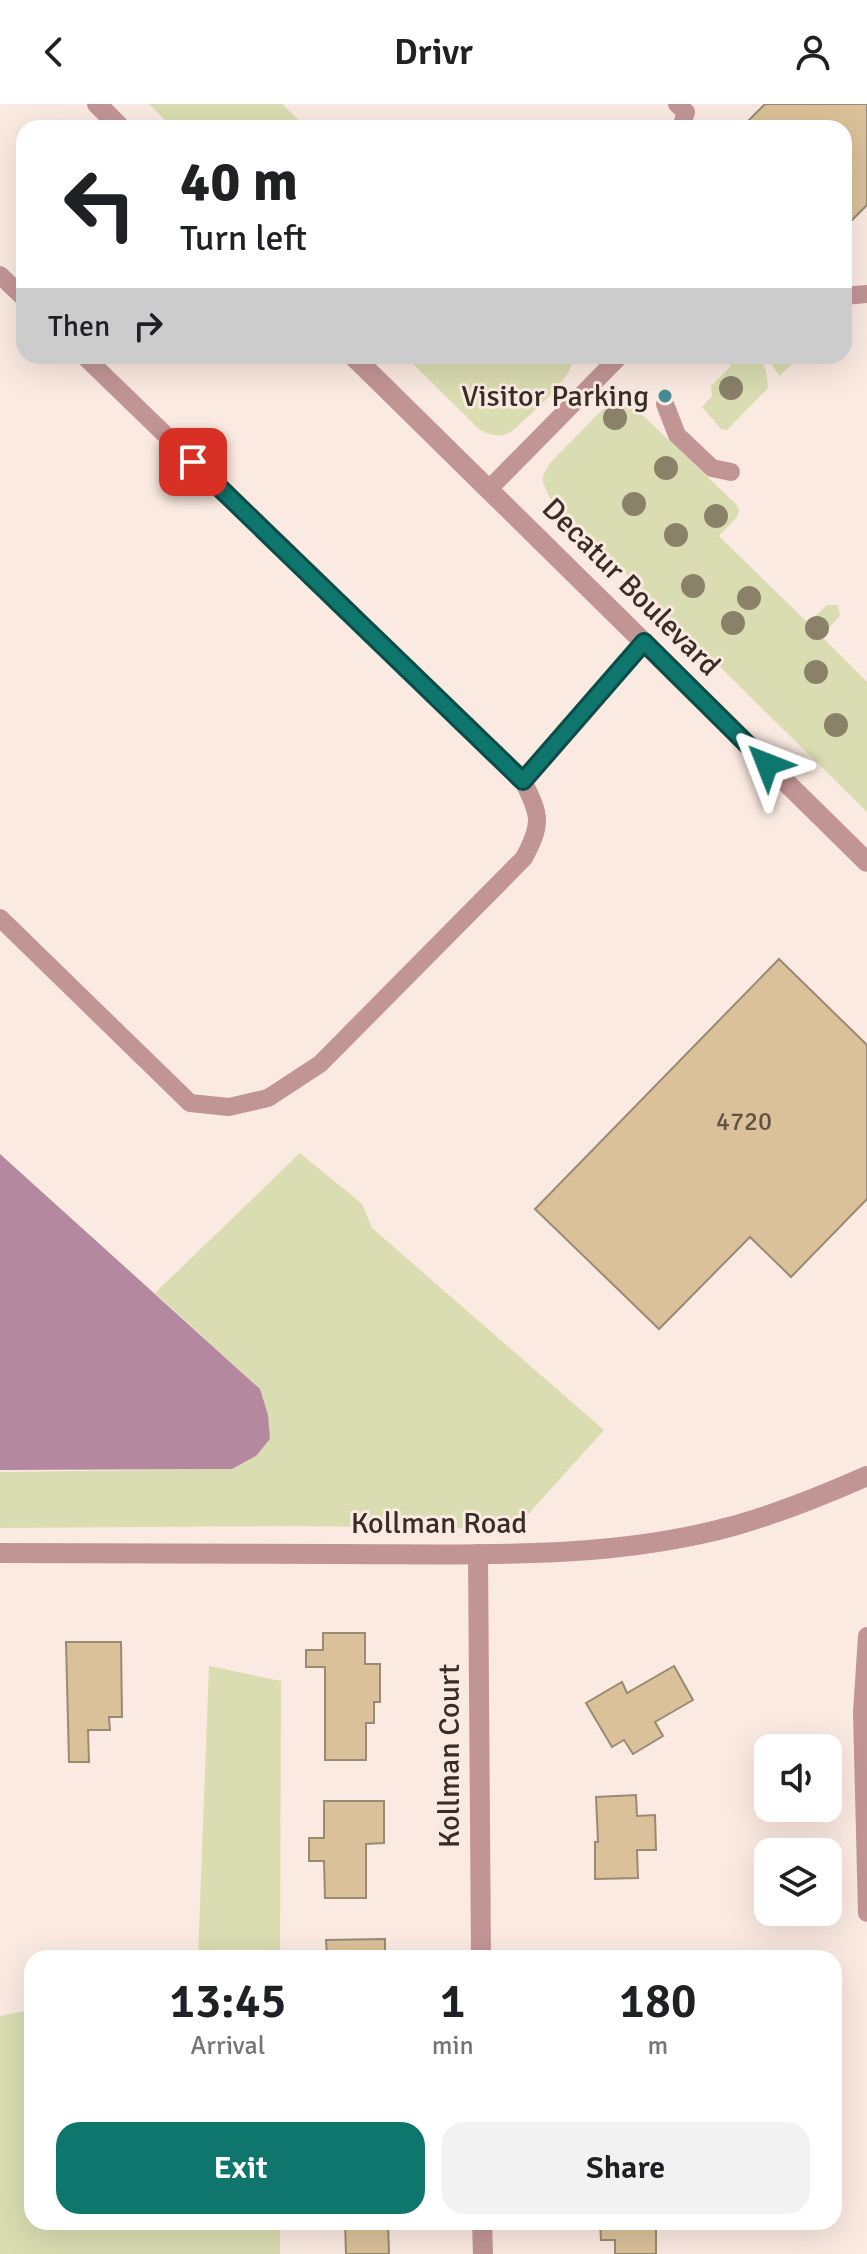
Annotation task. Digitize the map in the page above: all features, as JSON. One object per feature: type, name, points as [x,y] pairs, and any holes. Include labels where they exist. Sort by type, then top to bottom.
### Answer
[{"type":"street","points":[[97,104],[113,120]]},
{"type":"street","name":"Decatur Boulevard","points":[[361,364],[867,862]]},
{"type":"street","name":"Kollman Road","points":[[0,1553],[478,1554],[587,1550],[673,1539],[736,1525],[781,1511],[867,1476]]},
{"type":"street","name":"Kollman Court","points":[[478,1554],[481,1950]]},
{"type":"street","points":[[482,2230],[483,2254]]},
{"type":"lane","points":[[677,104],[686,112],[684,120]]},
{"type":"lane","points":[[0,275],[16,290]]},
{"type":"lane","points":[[0,918],[190,1103],[229,1107],[268,1098],[320,1064],[524,858],[538,832],[533,800],[523,781],[92,364]]},
{"type":"lane","points":[[489,489],[612,364]]},
{"type":"lane","points":[[665,404],[677,435],[712,468],[731,472]]},
{"type":"lane","points":[[523,781],[644,642]]},
{"type":"lane","points":[[867,1636],[862,1712],[867,1913]]},
{"type":"green space","points":[[149,104],[282,104],[299,120],[165,120]]},
{"type":"green space","points":[[413,364],[572,364],[560,385],[516,428],[499,435],[480,430]]},
{"type":"green space","points":[[729,364],[763,364],[768,388],[727,430],[721,429],[702,407],[712,396],[711,386],[731,366]]},
{"type":"green space","points":[[771,364],[791,364],[780,376]]},
{"type":"green space","points":[[620,403],[636,409],[736,504],[739,510],[737,517],[719,536],[808,623],[827,605],[838,605],[840,616],[821,636],[867,682],[867,812],[551,500],[543,483],[550,463],[603,409]]},
{"type":"green space","points":[[300,1153],[362,1204],[372,1228],[604,1430],[515,1529],[293,1526],[0,1528],[0,1472],[232,1469],[256,1456],[270,1439],[260,1389],[155,1293]]},
{"type":"green space","points":[[209,1666],[281,1681],[280,1950],[198,1950]]},
{"type":"green space","points":[[24,2012],[24,2230],[280,2230],[280,2254],[0,2254],[0,2016]]},
{"type":"shaded area","points":[[0,1154],[260,1389],[268,1415],[270,1439],[256,1456],[232,1469],[0,1470]]},
{"type":"building","points":[[765,104],[867,104],[867,205],[852,220],[852,120],[749,120]]},
{"type":"building","points":[[779,959],[867,1045],[867,1199],[791,1277],[750,1237],[659,1329],[535,1209]]},
{"type":"building","points":[[323,1633],[365,1633],[365,1664],[380,1664],[380,1702],[374,1702],[374,1723],[366,1723],[366,1760],[325,1760],[325,1667],[306,1667],[306,1650],[323,1650]]},
{"type":"building","points":[[66,1642],[121,1642],[122,1717],[109,1717],[110,1730],[88,1730],[89,1762],[69,1762]]},
{"type":"building","points":[[674,1666],[693,1700],[655,1722],[663,1736],[633,1754],[624,1740],[612,1747],[586,1703],[622,1682],[627,1693]]},
{"type":"building","points":[[636,1795],[637,1816],[655,1815],[656,1850],[637,1850],[638,1878],[595,1879],[595,1842],[598,1842],[596,1797]]},
{"type":"building","points":[[324,1801],[384,1801],[384,1843],[366,1844],[366,1898],[325,1898],[324,1861],[309,1861],[309,1838],[324,1838]]},
{"type":"building","points":[[385,1939],[385,1950],[327,1950],[326,1940]]},
{"type":"building","points":[[345,2230],[388,2230],[389,2254],[346,2254]]},
{"type":"building","points":[[600,2230],[656,2230],[656,2254],[615,2254],[615,2240],[601,2240]]},
{"type":"place","name":"Visitor Parking","points":[[665,396]]},
{"type":"route","points":[[193,462],[523,781],[644,642],[767,764]]}]
